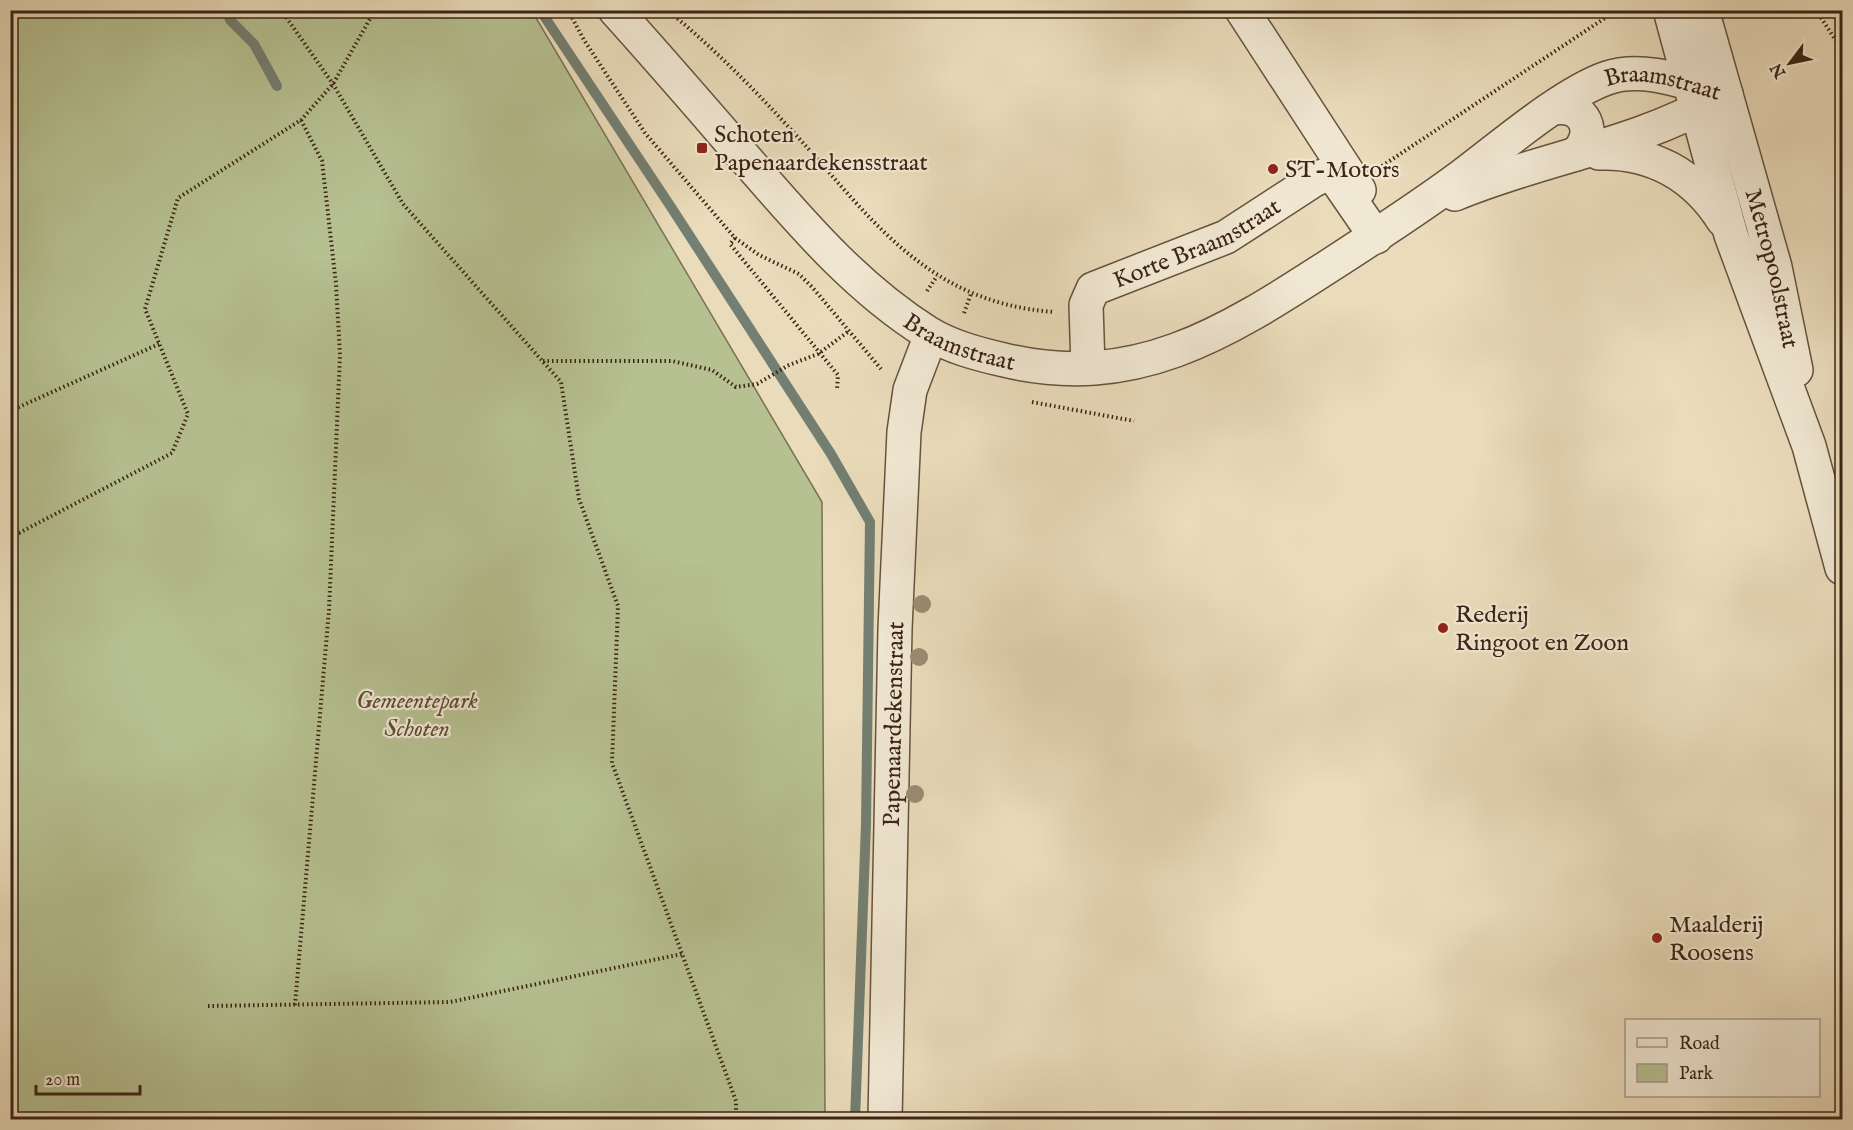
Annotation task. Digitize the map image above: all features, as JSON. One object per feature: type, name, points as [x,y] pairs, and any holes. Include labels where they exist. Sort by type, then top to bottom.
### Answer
[{"type":"street","name":"Braamstraat","points":[[615,10],[836,260],[884,302],[931,335],[973,353],[1024,365],[1072,370],[1140,363],[1196,345],[1247,320],[1388,229],[1555,108],[1608,78],[1632,73],[1693,97],[1726,94]]},
{"type":"street","points":[[1242,10],[1388,229]]},
{"type":"street","points":[[1670,10],[1731,235]]},
{"type":"street","name":"Metropoolstraat","points":[[1702,10],[1775,267],[1809,446],[1842,568]]},
{"type":"street","name":"Braamstraat","points":[[1388,229],[1457,193],[1528,167],[1643,132],[1693,97]]},
{"type":"street","name":"Braamstraat","points":[[1555,108],[1567,107],[1578,112],[1586,123],[1588,134],[1585,146],[1576,154]]},
{"type":"street","points":[[1576,154],[1622,152],[1654,160],[1684,176],[1711,202],[1731,235]]},
{"type":"street","name":"Korte Braamstraat","points":[[1088,368],[1086,305],[1094,289],[1226,237],[1314,180],[1323,176],[1334,176],[1388,229]]},
{"type":"street","name":"Metropoolstraat","points":[[1731,235],[1809,446]]},
{"type":"street","name":"Papenaardekenstraat","points":[[885,1119],[895,629],[904,432],[910,390],[931,335]]},
{"type":"path","points":[[281,10],[333,84],[403,204],[561,382],[579,499],[618,606],[612,763],[735,1101],[736,1119]]},
{"type":"path","points":[[10,534],[18,534],[172,453],[188,414],[145,309],[178,198],[301,120],[333,84],[375,10]]},
{"type":"path","points":[[568,10],[584,40],[645,133],[735,238],[759,255],[799,274],[887,376],[910,390]]},
{"type":"path","points":[[667,10],[783,121],[880,229],[937,276],[971,294]]},
{"type":"path","points":[[1816,10],[1842,50]]},
{"type":"path","points":[[294,1005],[329,610],[340,355],[336,284],[322,161],[301,120]]},
{"type":"path","points":[[735,238],[730,244],[838,375],[837,389]]},
{"type":"path","points":[[542,361],[672,362],[712,370],[736,387],[757,384],[789,365],[820,352],[849,331]]},
{"type":"path","points":[[10,411],[159,344]]},
{"type":"path","points":[[208,1006],[450,1002],[682,954]]},
{"type":"green space","name":"Gemeentepark Schoten","points":[[11,10],[532,11],[822,502],[825,1119],[11,1119]]},
{"type":"waterway","points":[[226,10],[230,20],[254,44],[277,86]]},
{"type":"waterway","points":[[540,10],[831,454],[870,522],[866,824],[855,1120]]},
{"type":"place","name":"Schoten Papenaardekensstraat","points":[[702,148]]},
{"type":"place","name":"ST-Motors","points":[[1273,169]]},
{"type":"place","name":"Rederij Ringoot en Zoon","points":[[1443,628]]},
{"type":"place","name":"Maalderij Roosens","points":[[1657,938]]}]
